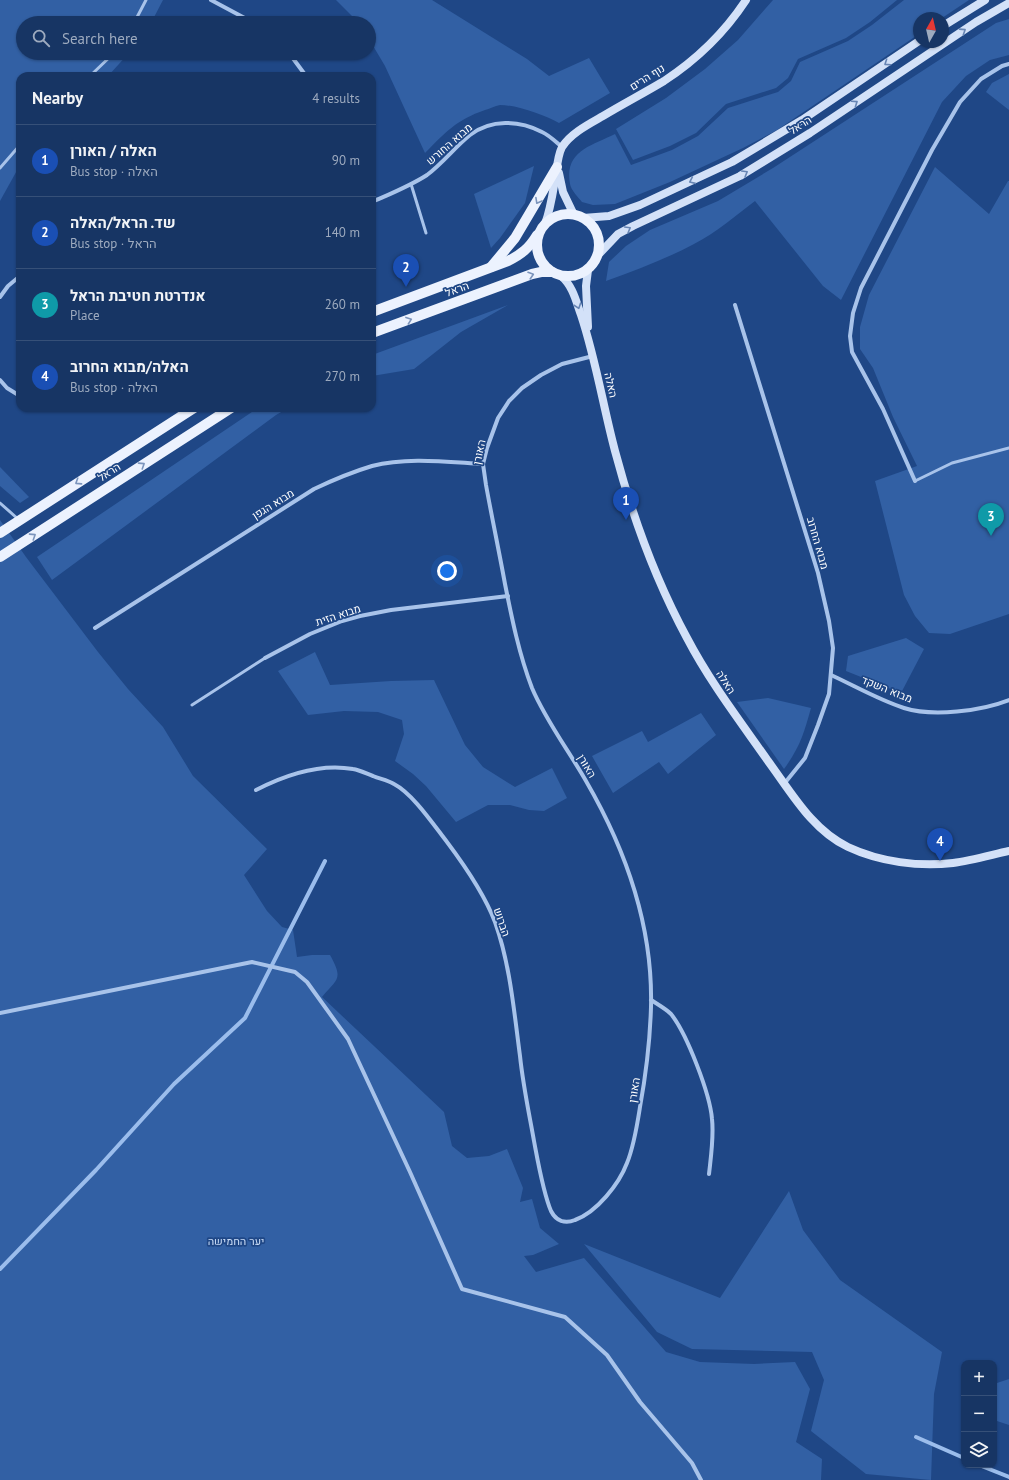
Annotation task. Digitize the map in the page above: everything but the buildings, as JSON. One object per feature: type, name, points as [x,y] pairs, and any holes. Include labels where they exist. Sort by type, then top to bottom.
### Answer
[{"type":"main road","points":[[490,268],[515,238],[557,166]]},
{"type":"main road","points":[[560,215],[578,216],[594,227],[600,245],[599,254],[595,263],[588,270],[580,274],[571,276],[557,274],[545,266],[540,258],[537,250],[537,241],[542,228],[552,218],[560,215]]},
{"type":"main road","name":"הראל","points":[[376,311],[490,268],[520,255],[530,247],[542,228]]},
{"type":"main road","name":"הראל","points":[[376,332],[532,274],[541,272],[557,274]]},
{"type":"main road","name":"הראל","points":[[0,533],[188,412]]},
{"type":"main road","name":"הראל","points":[[0,557],[225,412]]},
{"type":"street","points":[[211,0],[241,16]]},
{"type":"street","name":"נוף הרים","points":[[542,228],[550,211],[557,166],[562,147],[573,135],[582,129],[665,80],[684,66],[704,50],[721,33],[746,0]]},
{"type":"street","points":[[949,22],[985,0]]},
{"type":"street","name":"הראל","points":[[599,254],[618,234],[740,176],[781,151],[948,40],[1009,3]]},
{"type":"street","name":"הראל","points":[[578,216],[609,216],[633,208],[732,162],[802,120],[913,45]]},
{"type":"street","points":[[294,60],[303,72]]},
{"type":"street","points":[[915,481],[882,409],[852,352],[850,336],[853,313],[861,288],[932,150],[960,102],[981,79],[1002,66],[1009,64]]},
{"type":"street","name":"מבוא החורש","points":[[376,200],[411,184],[427,174],[442,163],[470,135],[483,127],[499,122],[516,124],[543,132],[562,147]]},
{"type":"street","name":"נוף הרים","points":[[557,166],[563,192],[578,216]]},
{"type":"street","name":"האלה","points":[[588,270],[586,286],[589,340]]},
{"type":"street","name":"האלה","points":[[557,274],[567,281],[573,290],[589,340],[614,448],[626,492],[642,539],[663,590],[687,638],[719,692],[784,784],[813,821],[822,829],[848,847],[870,855],[898,862],[933,864],[955,863],[1009,851]]},
{"type":"street","points":[[0,296],[16,279]]},
{"type":"street","name":"מבוא החרוב","points":[[735,305],[818,573],[829,621],[833,648],[829,694],[805,758],[784,784]]},
{"type":"street","name":"האורן","points":[[573,1221],[591,1211],[606,1197],[618,1182],[628,1162],[637,1127],[644,1085],[650,1031],[651,1000],[649,962],[644,925],[636,892],[623,856],[608,822],[587,782],[553,727],[534,692],[520,654],[483,464],[498,418],[509,402],[522,388],[541,375],[562,364],[593,356]]},
{"type":"street","points":[[0,380],[16,393]]},
{"type":"street","name":"מבוא הגפן","points":[[94,628],[314,489],[341,476],[373,466],[399,462],[483,464]]},
{"type":"street","name":"מבוא הזית","points":[[265,658],[310,634],[342,621],[360,616],[391,610],[508,596]]},
{"type":"street","name":"מבוא השקד","points":[[831,675],[904,708],[922,712],[951,712],[995,705],[1009,700]]},
{"type":"street","name":"הברוש","points":[[256,790],[276,780],[299,772],[330,768],[354,769],[395,784],[418,805],[457,855],[481,893],[495,922],[511,991],[521,1070],[538,1164],[550,1209],[555,1218],[561,1221],[573,1221]]},
{"type":"street","points":[[0,1013],[252,962],[295,972],[306,982],[348,1038],[462,1289],[565,1317],[607,1355],[640,1402],[692,1463],[701,1480]]},
{"type":"street","points":[[651,1000],[670,1013],[685,1037],[704,1086],[712,1118],[712,1148],[709,1174]]},
{"type":"lane","points":[[138,16],[146,0]]},
{"type":"lane","points":[[94,72],[107,60]]},
{"type":"lane","points":[[0,168],[16,150]]},
{"type":"lane","points":[[411,184],[426,233]]},
{"type":"lane","points":[[915,481],[952,463],[1009,448]]},
{"type":"lane","points":[[0,502],[20,520]]},
{"type":"lane","name":"מבוא הזית","points":[[192,705],[265,658]]},
{"type":"green space","points":[[0,0],[163,0],[155,16],[16,16],[16,60],[123,60],[112,72],[16,72],[16,172],[0,201]]},
{"type":"green space","points":[[336,0],[432,0],[527,59],[549,76],[589,58],[610,93],[559,123],[522,109],[507,105],[496,106],[459,122],[425,153],[385,66],[376,51],[376,16],[352,16]]},
{"type":"green space","points":[[773,0],[897,0],[870,22],[846,38],[798,59],[788,78],[776,88],[726,104],[696,133],[670,146],[633,160],[616,129],[666,98],[705,69],[738,40]]},
{"type":"green space","points":[[904,0],[969,0],[949,13],[949,12],[913,12],[913,38],[777,130],[743,148],[670,182],[615,204],[593,205],[582,202],[572,189],[569,173],[571,164],[581,151],[589,146],[615,134],[631,165],[672,150],[698,136],[728,108],[778,92],[791,81],[800,62],[848,41],[872,25]]},
{"type":"green space","points":[[1009,19],[1009,55],[990,60],[966,76],[942,102],[841,300],[823,286],[755,201],[718,230],[702,240],[662,259],[606,281],[609,262],[626,246],[650,230],[718,201],[773,168],[996,23]]},
{"type":"green space","points":[[1009,74],[1009,110],[986,92],[992,83]]},
{"type":"green space","points":[[534,166],[525,203],[491,248],[474,194]]},
{"type":"green space","points":[[935,167],[989,214],[1009,181],[1009,614],[950,634],[929,633],[915,616],[904,595],[875,481],[917,466],[893,417],[873,368],[860,349],[860,327],[869,295]]},
{"type":"green space","points":[[508,305],[461,332],[414,369],[376,375],[376,354]]},
{"type":"green space","points":[[252,412],[281,412],[52,580],[37,557]]},
{"type":"green space","points":[[0,467],[29,497],[20,503],[0,486]]},
{"type":"green space","name":"יער החמישה","points":[[0,520],[98,652],[128,689],[163,727],[193,776],[267,849],[244,875],[267,911],[282,927],[293,930],[297,957],[330,955],[338,975],[335,982],[322,997],[444,1112],[452,1146],[467,1158],[489,1156],[507,1149],[523,1188],[520,1202],[532,1199],[540,1228],[559,1244],[533,1255],[524,1256],[536,1272],[584,1258],[666,1352],[700,1362],[754,1364],[795,1362],[810,1389],[796,1442],[822,1459],[821,1480],[0,1480]]},
{"type":"green space","points":[[906,638],[924,649],[901,693],[846,671],[848,656]]},
{"type":"green space","points":[[315,652],[330,685],[434,680],[465,745],[483,767],[515,787],[552,768],[567,798],[544,811],[529,810],[510,805],[488,805],[456,822],[426,786],[395,761],[404,734],[402,720],[378,712],[344,711],[308,715],[278,671]]},
{"type":"green space","points":[[768,698],[811,708],[801,740],[784,769],[737,702]]},
{"type":"green space","points":[[701,713],[716,735],[668,774],[659,762],[613,793],[592,756],[642,731],[648,742]]},
{"type":"green space","points":[[789,1191],[803,1230],[840,1280],[942,1352],[934,1394],[931,1480],[866,1474],[811,1431],[824,1380],[812,1352],[692,1349],[657,1332],[584,1244],[720,1298]]},
{"type":"green space","points":[[1009,1379],[1009,1425],[997,1421],[997,1383]]},
{"type":"waterway","points":[[0,1269],[96,1170],[174,1084],[245,1018],[325,861]]},
{"type":"waterway","points":[[916,1437],[961,1457]]},
{"type":"waterway","points":[[986,1468],[1009,1477]]},
{"type":"place","name":"שד. הראל/האלה","points":[[406,287]]},
{"type":"place","name":"האלה / האורן","points":[[626,520]]},
{"type":"place","name":"אנדרטת חטיבת הראל","points":[[991,536]]},
{"type":"place","name":"האלה/מבוא החרוב","points":[[940,861]]}]
